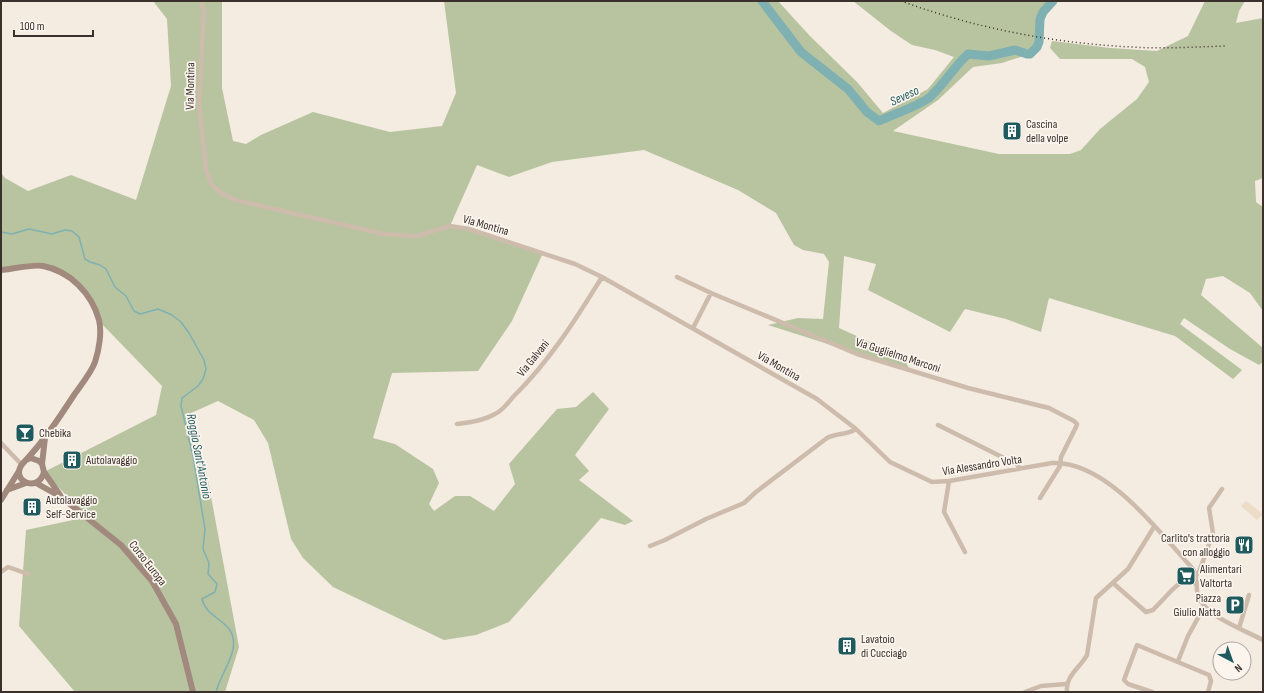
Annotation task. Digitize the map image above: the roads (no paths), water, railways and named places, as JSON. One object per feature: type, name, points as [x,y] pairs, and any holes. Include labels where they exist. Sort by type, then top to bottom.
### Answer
[{"type":"main road","points":[[1,270],[42,266],[64,273],[80,285],[92,303],[99,321],[100,342],[95,363],[45,438],[23,462],[1,500]]},
{"type":"main road","points":[[45,438],[42,464],[44,472],[61,497]]},
{"type":"main road","points":[[23,462],[31,458],[42,464]]},
{"type":"main road","points":[[19,471],[21,478],[26,483]]},
{"type":"main road","points":[[7,490],[26,483],[36,483],[41,480],[44,472]]},
{"type":"main road","name":"Corso Europa","points":[[36,483],[61,497],[120,545],[152,581],[176,624],[193,692]]},
{"type":"street","name":"Via Montina","points":[[201,1],[204,11],[199,82],[201,128],[206,170],[212,185],[219,192],[235,200],[384,234],[417,236],[450,226],[468,229],[574,264],[602,277],[817,399],[856,429]]},
{"type":"street","name":"Via Galvani","points":[[457,424],[478,421],[497,414],[551,354],[569,329],[602,277]]},
{"type":"street","name":"Via Guglielmo Marconi","points":[[677,277],[711,293],[857,354],[968,388],[1049,408],[1074,421],[1076,424],[1060,462]]},
{"type":"street","points":[[693,328],[711,293]]},
{"type":"street","points":[[938,425],[1018,465],[1019,469]]},
{"type":"street","points":[[650,546],[706,519],[744,503],[756,492],[827,438],[856,429]]},
{"type":"street","name":"Via Alessandro Volta","points":[[856,429],[890,462],[932,482],[949,481],[1060,462],[1074,466],[1105,480],[1136,508],[1196,575]]},
{"type":"street","points":[[1,443],[23,462]]},
{"type":"street","points":[[1040,498],[1060,466],[1060,462]]},
{"type":"street","points":[[949,481],[944,512],[965,552]]},
{"type":"street","points":[[1222,489],[1209,508],[1213,533],[1199,572],[1196,575],[1198,596],[1204,606],[1223,620],[1263,640]]},
{"type":"street","points":[[1067,692],[1066,684],[1069,678],[1087,655],[1096,598],[1133,562],[1154,527]]},
{"type":"street","points":[[1,572],[8,567],[28,574]]},
{"type":"street","points":[[1113,583],[1146,612],[1153,610],[1181,582],[1196,583]]},
{"type":"street","points":[[1239,628],[1249,595]]},
{"type":"street","points":[[1178,661],[1188,636],[1204,606]]},
{"type":"street","points":[[1152,692],[1128,684],[1124,680],[1136,645],[1209,675],[1211,681],[1208,692]]},
{"type":"street","points":[[1025,692],[1041,686],[1066,684]]},
{"type":"waterway","name":"Seveso","points":[[762,1],[801,52],[848,89],[867,112],[879,121],[913,107],[930,97],[968,54],[989,56],[1015,50],[1030,54],[1037,47],[1039,42],[1040,19],[1043,12],[1053,1]]},
{"type":"waterway","name":"Roggia Sant'Antonio","points":[[1,232],[12,234],[29,229],[52,234],[65,230],[72,231],[79,237],[85,259],[106,269],[115,287],[126,296],[134,311],[140,314],[158,309],[172,315],[181,322],[189,333],[204,360],[206,369],[203,379],[198,386],[182,398],[181,406],[193,456],[205,529],[203,549],[209,563],[208,574],[217,584],[215,592],[202,599],[210,612],[227,626],[233,639],[232,655],[216,692]]},
{"type":"railway","points":[[901,1],[957,19],[1014,33],[1043,38],[1143,48],[1225,46]]},
{"type":"place","name":"Cascina della volpe","points":[[1012,131]]},
{"type":"place","name":"Chebika","points":[[25,433]]},
{"type":"place","name":"Autolavaggio","points":[[72,460]]},
{"type":"place","name":"Autolavaggio Self-Service","points":[[32,507]]},
{"type":"place","name":"Carlito's trattoria con alloggio","points":[[1244,545]]},
{"type":"place","name":"Alimentari Valtorta","points":[[1186,576]]},
{"type":"place","name":"Piazza Giulio Natta","points":[[1235,605]]},
{"type":"place","name":"Lavatoio di Cucciago","points":[[847,646]]}]
